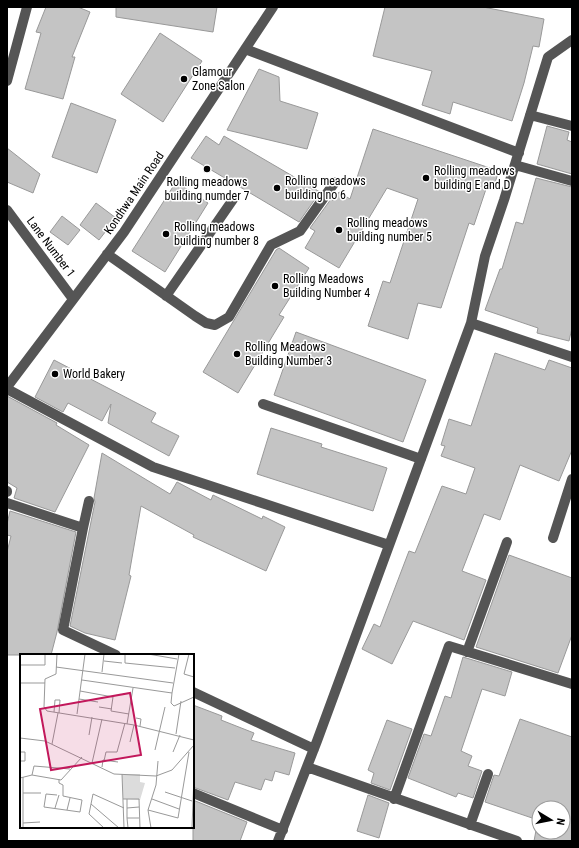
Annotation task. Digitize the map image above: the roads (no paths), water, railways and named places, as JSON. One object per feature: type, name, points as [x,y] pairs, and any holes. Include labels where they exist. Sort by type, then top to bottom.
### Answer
[{"type":"street","points":[[7,81],[27,7]]},
{"type":"street","name":"Kondhwa Main Road","points":[[7,388],[124,232],[273,7]]},
{"type":"street","points":[[278,841],[314,749],[471,324],[485,256],[548,57],[572,40]]},
{"type":"street","points":[[245,49],[518,153]]},
{"type":"street","points":[[530,115],[572,126]]},
{"type":"street","points":[[515,165],[572,181]]},
{"type":"street","points":[[107,254],[206,323],[215,325],[228,317],[271,245],[300,231],[335,182]]},
{"type":"street","points":[[166,296],[234,198]]},
{"type":"street","name":"Lane Number 1","points":[[7,210],[73,299]]},
{"type":"street","points":[[471,324],[572,357]]},
{"type":"street","points":[[7,388],[153,467],[389,545]]},
{"type":"street","points":[[263,404],[421,458]]},
{"type":"street","points":[[552,538],[572,479]]},
{"type":"street","points":[[89,501],[63,630],[114,654]]},
{"type":"street","points":[[7,502],[83,528]]},
{"type":"street","points":[[467,652],[507,542]]},
{"type":"street","points":[[394,799],[449,646],[572,684]]},
{"type":"street","points":[[194,692],[314,749]]},
{"type":"street","points":[[307,767],[394,799],[517,841]]},
{"type":"street","points":[[470,825],[488,774]]},
{"type":"street","points":[[194,793],[282,830]]},
{"type":"place","name":"Glamour Zone Salon","points":[[184,79]]},
{"type":"place","name":"Rolling meadows building numder 7","points":[[207,169]]},
{"type":"place","name":"Rolling meadows building E and D","points":[[426,178]]},
{"type":"place","name":"Rolling meadows building no 6","points":[[277,188]]},
{"type":"place","name":"Rolling meadows building number 5","points":[[339,230]]},
{"type":"place","name":"Rolling meadows building number 8","points":[[166,234]]},
{"type":"place","name":"Rolling Meadows Building Number 4","points":[[275,286]]},
{"type":"place","name":"Rolling Meadows Building Number 3","points":[[237,354]]},
{"type":"place","name":"World Bakery","points":[[55,374]]}]
